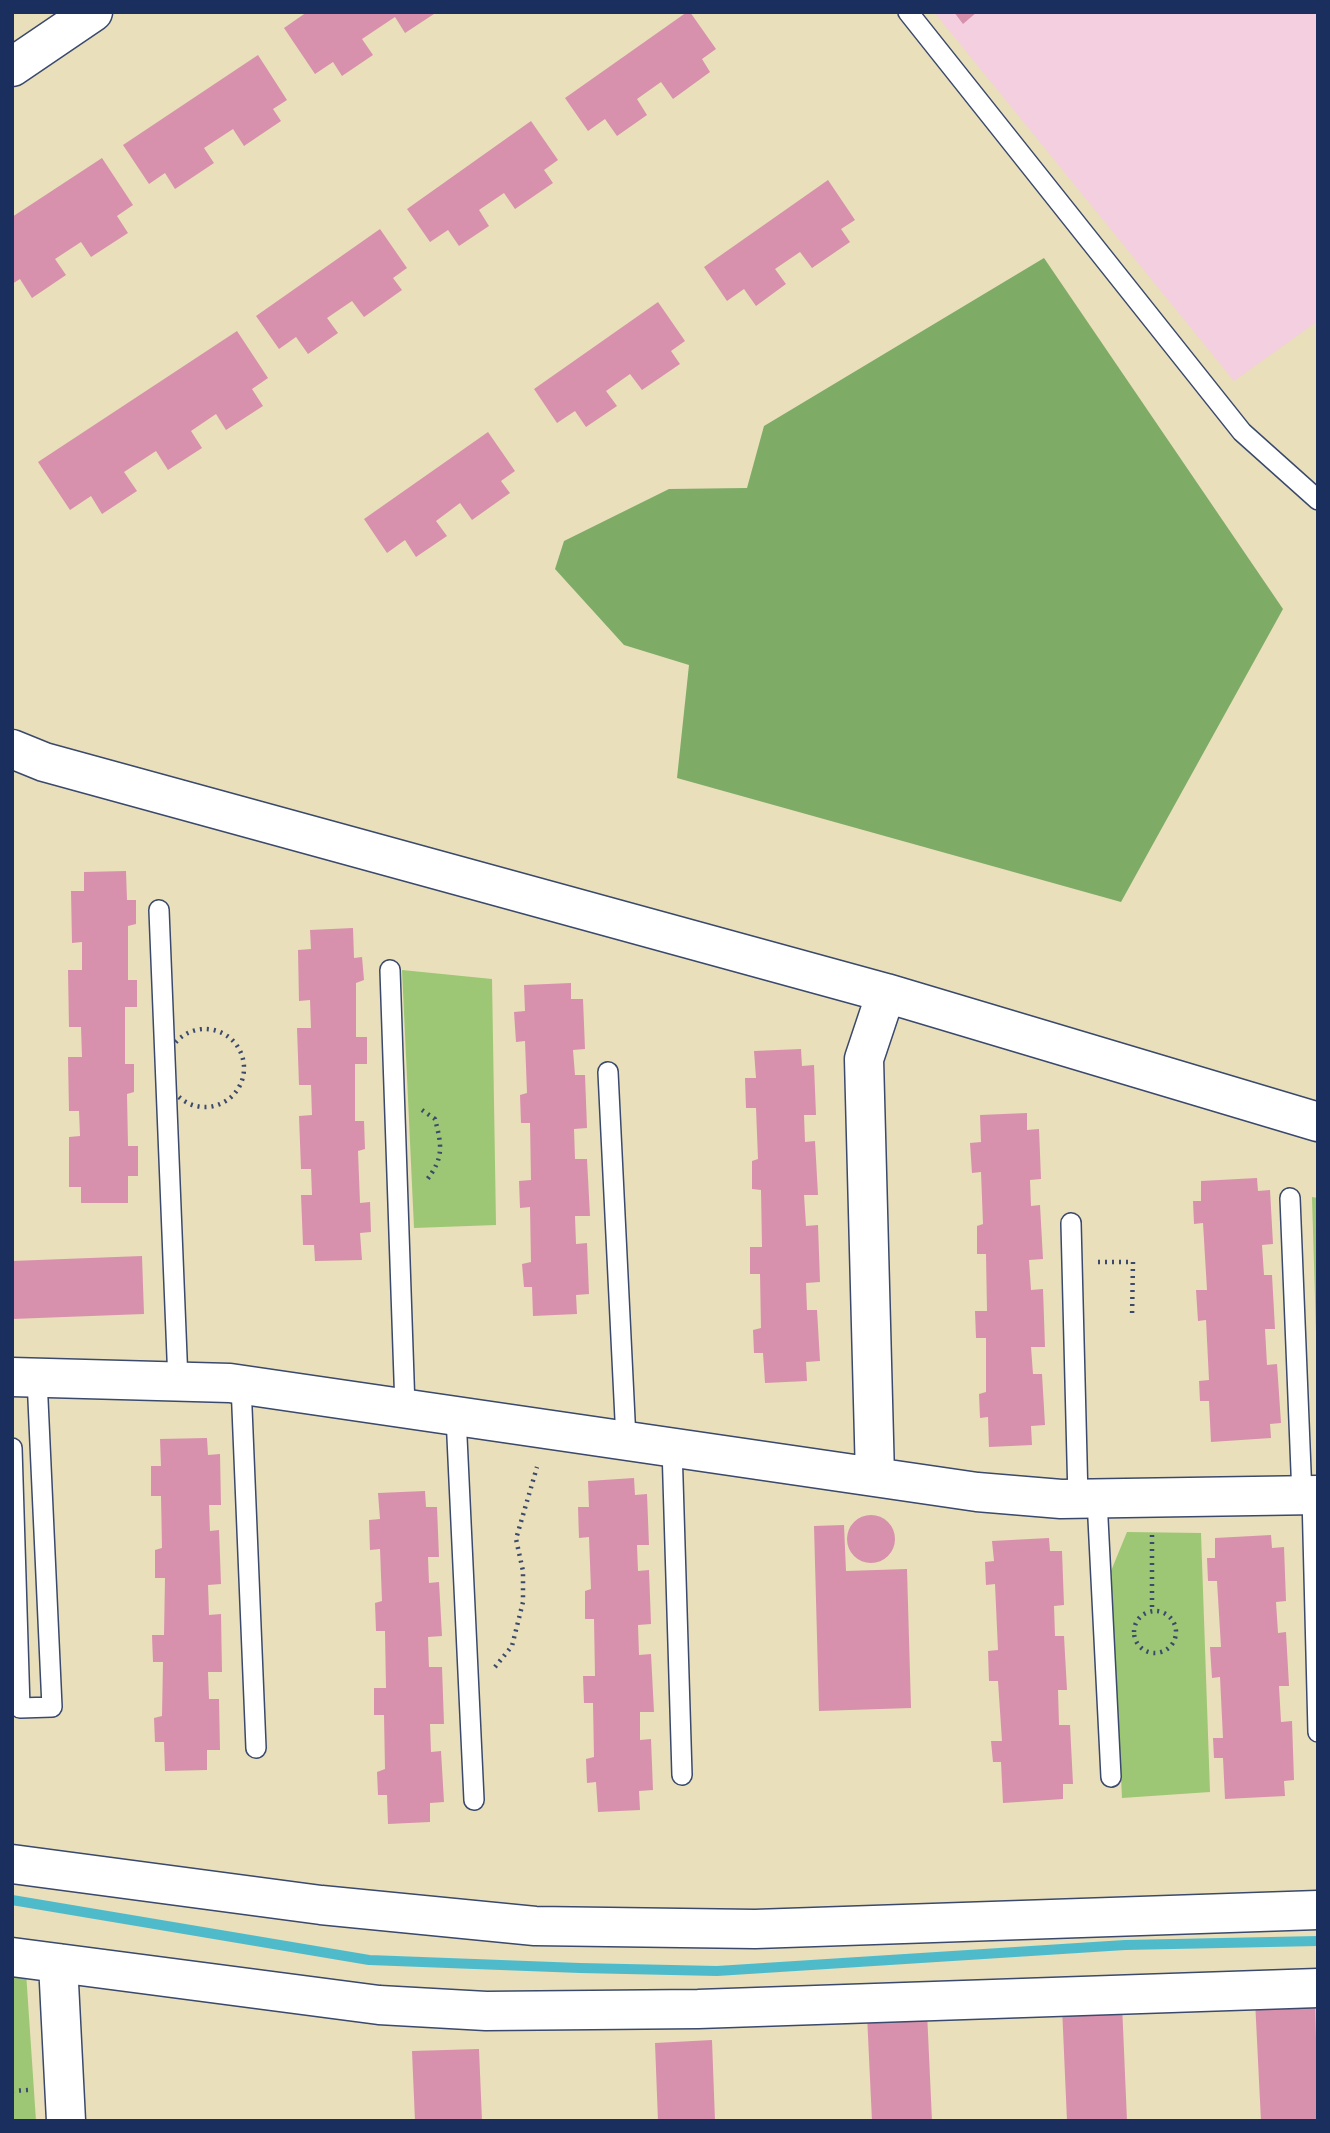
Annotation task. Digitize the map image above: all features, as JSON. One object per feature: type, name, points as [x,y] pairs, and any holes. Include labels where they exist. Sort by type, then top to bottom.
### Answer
[{"type":"street","points":[[12,67],[93,12]]},
{"type":"street","points":[[12,749],[44,762],[886,993],[1318,1122]]},
{"type":"street","points":[[875,1477],[864,1059],[886,993]]},
{"type":"street","points":[[25,1377],[241,1384],[977,1492],[1087,1499],[1311,1496]]},
{"type":"street","points":[[12,1864],[321,1905],[535,1926],[755,1929],[1318,1910]]},
{"type":"street","points":[[12,1957],[379,2005],[486,2011],[698,2009],[1318,1988]]},
{"type":"street","points":[[58,1963],[66,2121]]},
{"type":"lane","points":[[908,12],[1242,432],[1318,500]]},
{"type":"lane","points":[[159,910],[178,1381]]},
{"type":"lane","points":[[390,971],[405,1408]]},
{"type":"lane","points":[[608,1072],[626,1440]]},
{"type":"lane","points":[[1290,1198],[1311,1496],[1318,1732]]},
{"type":"lane","points":[[1071,1223],[1087,1499],[1111,1777]]},
{"type":"lane","points":[[12,1448],[20,1708],[52,1707],[25,1377]]},
{"type":"lane","points":[[241,1384],[256,1748]]},
{"type":"lane","points":[[456,1416],[474,1800]]},
{"type":"lane","points":[[672,1447],[682,1775]]},
{"type":"path","points":[[212,1029],[224,1033],[241,1052],[243,1077],[228,1099],[217,1105],[204,1107],[180,1098],[171,1088],[166,1063],[169,1051],[186,1033],[212,1029]]},
{"type":"path","points":[[1072,1261],[1133,1262],[1132,1318]]},
{"type":"path","points":[[468,1686],[496,1667],[512,1646],[523,1602],[523,1571],[516,1539],[549,1429]]},
{"type":"path","points":[[1152,1531],[1152,1611]]},
{"type":"path","points":[[1152,1611],[1164,1613],[1174,1623],[1176,1636],[1168,1648],[1155,1653],[1142,1648],[1135,1636],[1139,1617],[1152,1611]]},
{"type":"shaded area","points":[[934,12],[1318,12],[1318,321],[1234,381]]},
{"type":"green space","points":[[1044,258],[1283,609],[1121,902],[677,778],[689,665],[624,645],[555,569],[564,541],[669,489],[747,488],[764,426]]},
{"type":"green space","points":[[402,970],[492,979],[496,1225],[414,1228]]},
{"type":"green space","points":[[1312,1197],[1318,1198],[1318,1400]]},
{"type":"green space","points":[[1127,1532],[1201,1533],[1210,1792],[1122,1798],[1111,1571]]},
{"type":"green space","points":[[12,1970],[26,1972],[36,2121],[12,2121]]},
{"type":"building","points":[[307,12],[437,12],[405,33],[395,17],[362,39],[373,55],[342,76],[333,62],[315,74],[284,28]]},
{"type":"building","points":[[690,12],[716,49],[702,59],[710,72],[673,99],[661,82],[637,99],[647,115],[617,136],[605,119],[588,131],[565,98]]},
{"type":"building","points":[[954,12],[977,12],[963,24]]},
{"type":"building","points":[[258,55],[287,100],[273,109],[281,121],[244,146],[233,129],[204,148],[214,163],[175,189],[165,173],[149,184],[123,145]]},
{"type":"building","points":[[531,121],[558,160],[544,170],[553,183],[515,209],[504,193],[479,210],[489,226],[459,246],[448,230],[430,242],[407,209]]},
{"type":"building","points":[[102,158],[133,205],[117,216],[128,233],[91,257],[81,242],[55,259],[66,275],[32,298],[20,279],[12,284],[12,217]]},
{"type":"building","points":[[828,180],[855,220],[841,229],[850,242],[812,268],[800,252],[775,269],[786,284],[756,306],[744,289],[727,301],[704,267]]},
{"type":"building","points":[[380,229],[407,268],[393,278],[402,290],[364,317],[352,301],[327,318],[338,333],[308,354],[296,337],[279,349],[256,316]]},
{"type":"building","points":[[658,302],[685,341],[671,351],[680,364],[642,390],[630,374],[606,391],[617,406],[586,427],[575,411],[557,423],[534,389]]},
{"type":"building","points":[[237,331],[268,378],[252,389],[263,406],[226,430],[216,414],[191,431],[202,448],[168,470],[156,451],[124,472],[137,491],[102,514],[91,496],[70,510],[38,462]]},
{"type":"building","points":[[488,432],[515,471],[501,481],[510,493],[472,520],[460,503],[436,521],[447,536],[416,557],[405,540],[387,553],[364,519]]},
{"type":"building","points":[[126,871],[127,900],[136,900],[136,924],[128,926],[128,980],[137,980],[137,1007],[125,1007],[125,1064],[134,1064],[134,1092],[127,1094],[128,1146],[138,1146],[138,1176],[128,1176],[128,1203],[81,1203],[81,1187],[69,1187],[69,1137],[80,1136],[79,1111],[69,1111],[68,1057],[82,1057],[81,1027],[69,1027],[68,970],[82,970],[82,942],[72,943],[71,891],[84,891],[84,872]]},
{"type":"building","points":[[353,928],[354,958],[362,957],[364,980],[356,983],[356,1037],[367,1037],[367,1064],[355,1064],[355,1121],[364,1121],[365,1149],[358,1151],[360,1203],[370,1202],[371,1232],[360,1233],[362,1260],[315,1261],[314,1245],[303,1245],[301,1195],[312,1195],[311,1169],[301,1169],[299,1116],[312,1115],[311,1085],[299,1085],[297,1028],[311,1028],[310,1000],[299,1001],[298,950],[311,949],[310,930]]},
{"type":"building","points":[[571,983],[571,999],[583,999],[585,1049],[573,1050],[575,1075],[585,1075],[587,1128],[574,1129],[575,1159],[587,1159],[590,1216],[575,1216],[576,1244],[587,1243],[589,1294],[576,1295],[577,1314],[533,1316],[532,1287],[524,1287],[522,1264],[531,1262],[530,1207],[520,1208],[519,1181],[531,1180],[530,1123],[521,1123],[520,1095],[527,1093],[525,1041],[516,1042],[514,1012],[525,1011],[524,985]]},
{"type":"building","points":[[801,1049],[802,1066],[814,1065],[816,1115],[804,1115],[805,1142],[815,1141],[818,1195],[804,1195],[806,1226],[818,1225],[820,1282],[806,1283],[807,1310],[817,1310],[820,1361],[806,1362],[807,1381],[765,1383],[763,1353],[754,1353],[753,1330],[761,1328],[760,1274],[750,1274],[750,1247],[762,1247],[761,1190],[752,1189],[752,1161],[758,1159],[756,1108],[746,1108],[745,1078],[756,1078],[754,1051]]},
{"type":"building","points":[[1027,1113],[1027,1130],[1039,1129],[1041,1179],[1030,1180],[1031,1206],[1040,1205],[1043,1259],[1029,1260],[1031,1290],[1043,1289],[1045,1347],[1031,1347],[1033,1374],[1042,1374],[1045,1425],[1031,1426],[1032,1445],[989,1447],[988,1417],[980,1418],[979,1394],[986,1392],[986,1338],[976,1338],[975,1311],[987,1311],[986,1254],[977,1254],[977,1226],[983,1224],[981,1172],[972,1173],[970,1143],[981,1142],[980,1115]]},
{"type":"building","points":[[1257,1178],[1258,1191],[1270,1190],[1273,1244],[1262,1245],[1264,1275],[1272,1275],[1275,1329],[1265,1329],[1267,1365],[1277,1364],[1281,1423],[1270,1424],[1271,1438],[1211,1442],[1209,1401],[1200,1401],[1199,1381],[1209,1380],[1206,1320],[1198,1321],[1196,1290],[1207,1290],[1203,1223],[1194,1224],[1193,1201],[1201,1201],[1201,1181]]},
{"type":"building","points":[[142,1256],[144,1314],[12,1319],[12,1261]]},
{"type":"building","points":[[207,1438],[208,1455],[220,1454],[221,1505],[209,1505],[210,1531],[219,1530],[221,1584],[208,1585],[209,1615],[221,1614],[222,1672],[208,1672],[209,1699],[219,1699],[220,1750],[207,1750],[207,1770],[165,1771],[164,1742],[155,1742],[154,1718],[162,1716],[163,1662],[153,1662],[152,1635],[164,1635],[165,1578],[155,1578],[155,1550],[162,1548],[161,1496],[151,1496],[151,1466],[161,1466],[160,1439]]},
{"type":"building","points":[[634,1478],[635,1495],[647,1494],[649,1545],[637,1545],[638,1571],[649,1570],[651,1624],[638,1625],[639,1655],[651,1654],[654,1712],[640,1712],[640,1740],[651,1739],[653,1790],[639,1791],[640,1810],[598,1812],[596,1782],[587,1783],[586,1759],[594,1757],[593,1703],[584,1703],[583,1676],[595,1676],[594,1619],[585,1619],[585,1591],[591,1589],[589,1537],[579,1538],[578,1507],[589,1507],[588,1481]]},
{"type":"building","points":[[425,1491],[426,1507],[437,1507],[439,1557],[428,1557],[429,1583],[439,1582],[442,1636],[428,1637],[429,1667],[442,1667],[444,1724],[430,1724],[431,1752],[441,1751],[444,1802],[430,1803],[430,1822],[388,1824],[387,1795],[378,1795],[377,1772],[385,1769],[384,1715],[374,1715],[374,1688],[386,1688],[385,1631],[376,1631],[375,1603],[382,1601],[380,1549],[370,1550],[369,1520],[380,1519],[378,1493]]},
{"type":"building","points":[[871,1515],[888,1522],[895,1539],[888,1556],[871,1563],[854,1556],[847,1539],[854,1522]]},
{"type":"building","points":[[844,1525],[846,1571],[907,1569],[911,1708],[819,1711],[814,1526]]},
{"type":"building","points":[[1271,1535],[1272,1548],[1284,1547],[1286,1601],[1276,1602],[1278,1633],[1286,1632],[1289,1686],[1279,1686],[1281,1722],[1292,1721],[1294,1780],[1284,1781],[1285,1796],[1225,1799],[1223,1758],[1214,1758],[1213,1738],[1223,1738],[1220,1677],[1212,1678],[1210,1647],[1221,1647],[1217,1581],[1208,1581],[1207,1558],[1215,1558],[1215,1538]]},
{"type":"building","points":[[1049,1538],[1050,1551],[1062,1551],[1064,1605],[1054,1606],[1055,1636],[1064,1636],[1067,1690],[1058,1690],[1059,1725],[1070,1725],[1073,1784],[1063,1784],[1063,1799],[1003,1803],[1001,1762],[993,1762],[991,1741],[1002,1741],[998,1681],[989,1681],[988,1651],[998,1650],[995,1584],[986,1585],[985,1562],[994,1561],[992,1541]]},
{"type":"building","points":[[1315,1997],[1318,2121],[1261,2121],[1255,2000]]},
{"type":"building","points":[[1122,2004],[1127,2121],[1067,2121],[1062,2007]]},
{"type":"building","points":[[927,2012],[932,2121],[872,2121],[867,2015]]},
{"type":"building","points":[[712,2040],[715,2121],[658,2121],[655,2043]]},
{"type":"building","points":[[479,2049],[482,2121],[415,2121],[412,2051]]},
{"type":"waterway","points":[[12,1900],[369,1960],[580,1968],[717,1971],[1125,1945],[1318,1941]]}]
